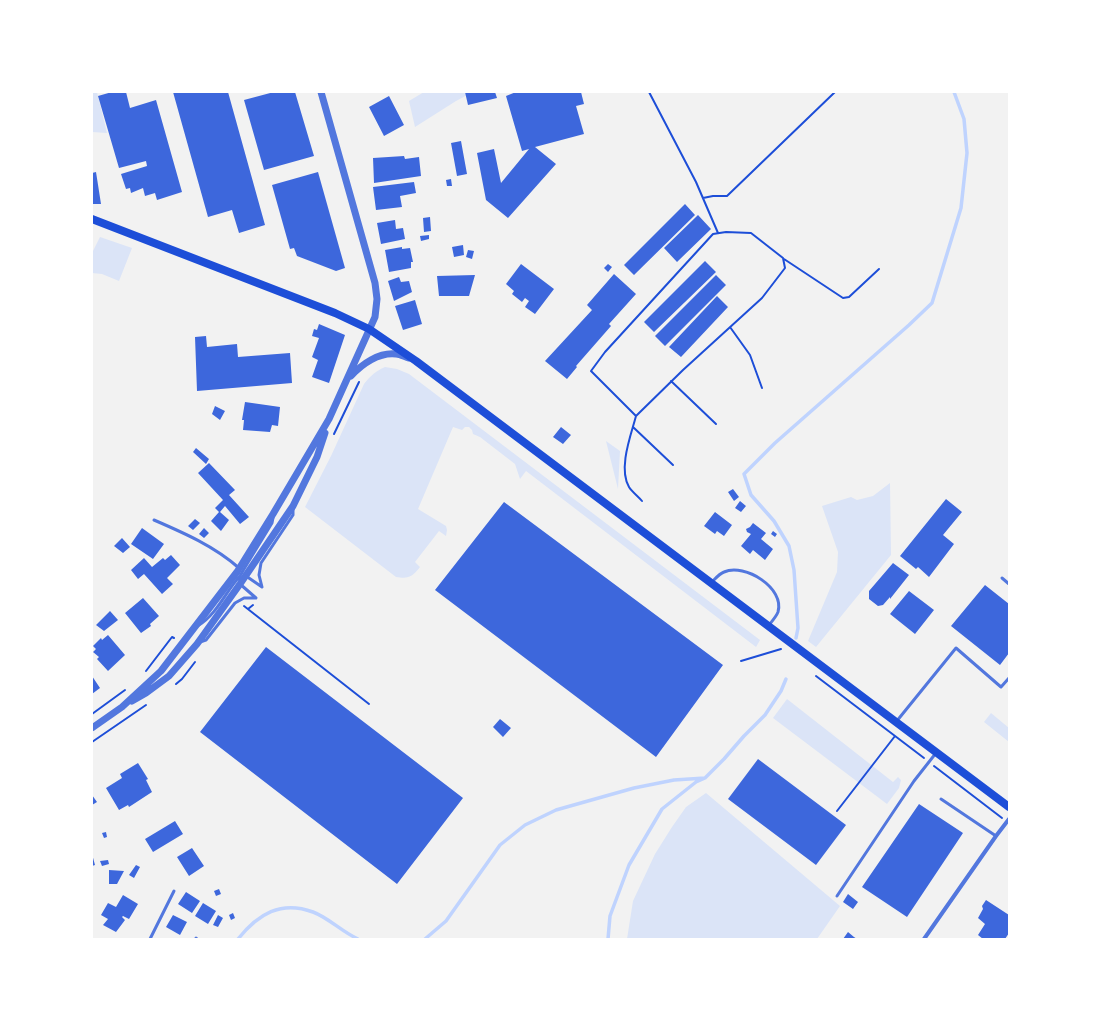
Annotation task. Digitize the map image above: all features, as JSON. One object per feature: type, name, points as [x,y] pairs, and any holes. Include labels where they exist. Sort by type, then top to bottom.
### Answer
[{"type":"main road","points":[[92,219],[328,311],[369,329],[416,361],[1009,807]]},
{"type":"street","points":[[122,707],[161,670],[239,568],[274,514],[329,419],[375,317],[377,299],[375,283],[321,92]]},
{"type":"street","points":[[347,381],[356,370],[365,363],[387,354],[397,354],[416,361]]},
{"type":"street","points":[[92,728],[122,707],[146,693],[169,676],[197,644],[293,506],[317,457],[329,419]]},
{"type":"street","points":[[924,939],[1008,821]]},
{"type":"lane","points":[[243,576],[262,587],[259,575],[261,563],[292,515],[293,506]]},
{"type":"lane","points":[[194,628],[203,623],[220,604],[234,583],[243,576],[244,569],[272,524],[274,514]]},
{"type":"lane","points":[[154,520],[198,540],[228,558],[239,568]]},
{"type":"lane","points":[[711,584],[717,576],[725,572],[740,570],[750,572],[761,579],[773,591],[779,604],[778,613],[768,626]]},
{"type":"lane","points":[[1002,578],[1009,584]]},
{"type":"lane","points":[[197,644],[206,640],[235,603],[244,598],[256,598],[240,584]]},
{"type":"lane","points":[[896,722],[956,648],[1001,687],[1009,678]]},
{"type":"lane","points":[[837,896],[914,781],[937,752]]},
{"type":"lane","points":[[941,798],[996,836]]},
{"type":"lane","points":[[150,939],[174,891]]},
{"type":"path","points":[[649,92],[696,182],[718,233]]},
{"type":"path","points":[[703,198],[727,196],[835,92]]},
{"type":"path","points":[[636,416],[591,371],[605,352],[713,234],[726,232],[751,233],[783,258],[843,298],[849,297],[879,269]]},
{"type":"path","points":[[642,501],[630,487],[625,477],[624,465],[636,416],[671,381],[762,298],[786,268],[783,258]]},
{"type":"path","points":[[730,327],[750,355],[762,388]]},
{"type":"path","points":[[332,438],[362,377]]},
{"type":"path","points":[[671,381],[716,424]]},
{"type":"path","points":[[633,427],[673,465]]},
{"type":"path","points":[[248,609],[253,604]]},
{"type":"path","points":[[239,606],[244,606],[248,609],[369,704]]},
{"type":"path","points":[[741,661],[782,649],[788,641]]},
{"type":"path","points":[[775,644],[782,649]]},
{"type":"path","points":[[172,686],[182,679],[199,656]]},
{"type":"path","points":[[813,673],[1008,821]]},
{"type":"path","points":[[92,742],[148,704]]},
{"type":"path","points":[[837,811],[895,736]]},
{"type":"shaded area","points":[[92,92],[97,92],[107,133],[92,132]]},
{"type":"shaded area","points":[[424,92],[473,92],[415,127],[409,101]]},
{"type":"shaded area","points":[[100,237],[132,248],[119,281],[102,274],[92,273],[92,253]]},
{"type":"shaded area","points":[[385,367],[397,369],[409,374],[760,640],[756,647],[526,471],[520,479],[515,464],[480,437],[473,434],[469,427],[465,427],[462,430],[453,427],[418,509],[446,526],[446,536],[439,531],[415,562],[420,567],[415,573],[404,578],[396,577],[305,507],[331,456],[364,384],[373,374]]},
{"type":"shaded area","points":[[606,441],[620,451],[618,489]]},
{"type":"shaded area","points":[[890,483],[891,555],[816,647],[808,641],[837,572],[838,552],[822,506],[851,497],[857,500],[873,496]]},
{"type":"shaded area","points":[[787,699],[893,782],[898,777],[901,780],[899,788],[887,804],[773,718]]},
{"type":"shaded area","points":[[991,713],[1009,728],[1009,742],[984,722]]},
{"type":"shaded area","points":[[706,793],[840,906],[817,939],[627,939],[633,901],[655,854],[686,807]]},
{"type":"building","points":[[112,92],[126,92],[130,108],[156,100],[182,192],[157,200],[155,193],[145,196],[143,188],[131,193],[130,188],[126,189],[121,174],[147,166],[146,161],[119,168],[98,96]]},
{"type":"building","points":[[173,92],[228,92],[265,225],[239,233],[232,210],[208,217]]},
{"type":"building","points":[[274,92],[295,92],[314,156],[264,170],[244,100]]},
{"type":"building","points":[[465,92],[495,92],[497,98],[468,105]]},
{"type":"building","points":[[516,92],[581,92],[584,104],[576,106],[584,134],[535,147],[556,164],[508,218],[486,200],[477,153],[494,149],[501,183],[529,149],[522,151],[506,96]]},
{"type":"building","points":[[389,96],[404,125],[384,136],[369,107]]},
{"type":"building","points":[[461,141],[467,174],[457,176],[451,143]]},
{"type":"building","points":[[404,156],[405,159],[419,157],[421,176],[374,183],[373,158]]},
{"type":"building","points":[[96,172],[101,204],[92,204],[92,173]]},
{"type":"building","points":[[318,172],[345,268],[336,271],[297,256],[294,248],[290,249],[272,185]]},
{"type":"building","points":[[451,179],[452,186],[447,186],[446,180]]},
{"type":"building","points":[[414,182],[416,193],[400,196],[402,207],[376,210],[373,187]]},
{"type":"building","points":[[685,204],[695,215],[634,275],[624,265]]},
{"type":"building","points":[[698,215],[711,229],[677,262],[664,248]]},
{"type":"building","points":[[430,217],[431,231],[424,232],[423,218]]},
{"type":"building","points":[[395,220],[396,229],[403,228],[405,239],[381,244],[377,223]]},
{"type":"building","points":[[429,235],[429,239],[421,241],[420,236]]},
{"type":"building","points":[[463,245],[464,255],[454,257],[452,247]]},
{"type":"building","points":[[402,247],[402,249],[410,248],[413,262],[411,262],[411,268],[389,272],[385,250]]},
{"type":"building","points":[[468,250],[474,251],[472,259],[466,257]]},
{"type":"building","points":[[705,261],[716,272],[654,332],[644,322]]},
{"type":"building","points":[[521,264],[554,289],[535,314],[525,307],[529,301],[525,298],[522,302],[512,294],[514,291],[506,284]]},
{"type":"building","points":[[608,264],[612,267],[608,272],[604,268]]},
{"type":"building","points":[[614,274],[636,294],[609,324],[611,326],[576,366],[577,367],[567,379],[545,361],[592,310],[587,305]]},
{"type":"building","points":[[475,275],[469,296],[439,296],[437,276]]},
{"type":"building","points":[[716,275],[726,285],[665,346],[655,336]]},
{"type":"building","points":[[399,277],[401,282],[409,281],[412,292],[394,301],[388,281]]},
{"type":"building","points":[[717,296],[728,307],[681,357],[669,347]]},
{"type":"building","points":[[415,300],[422,324],[403,330],[395,306]]},
{"type":"building","points":[[319,324],[345,335],[329,383],[312,377],[318,360],[312,357],[319,338],[312,336],[314,329],[317,330]]},
{"type":"building","points":[[206,336],[207,347],[237,344],[238,357],[290,353],[292,383],[197,391],[195,337]]},
{"type":"building","points":[[245,402],[280,407],[278,426],[272,425],[270,432],[243,430],[244,420],[242,420]]},
{"type":"building","points":[[215,406],[225,411],[220,420],[212,414]]},
{"type":"building","points":[[561,427],[571,435],[563,444],[553,437]]},
{"type":"building","points":[[196,448],[209,459],[206,464],[193,452]]},
{"type":"building","points":[[209,463],[235,490],[229,495],[249,517],[240,524],[225,506],[220,512],[229,520],[221,531],[211,521],[219,512],[215,508],[223,500],[198,473]]},
{"type":"building","points":[[733,489],[739,497],[734,501],[728,492]]},
{"type":"building","points":[[946,499],[962,512],[943,535],[954,544],[929,577],[918,567],[916,569],[900,556]]},
{"type":"building","points":[[740,501],[746,506],[741,512],[735,508]]},
{"type":"building","points":[[504,502],[723,665],[656,757],[435,590]]},
{"type":"building","points":[[715,512],[732,525],[724,536],[717,531],[715,534],[704,526]]},
{"type":"building","points":[[195,519],[200,523],[193,530],[188,526]]},
{"type":"building","points":[[753,523],[766,533],[761,539],[773,549],[765,560],[753,550],[750,554],[741,546],[751,534],[747,532],[746,529]]},
{"type":"building","points":[[142,528],[164,544],[153,559],[131,544]]},
{"type":"building","points":[[204,528],[209,533],[204,538],[199,534]]},
{"type":"building","points":[[773,531],[777,534],[775,537],[771,534]]},
{"type":"building","points":[[122,538],[130,547],[123,553],[114,546]]},
{"type":"building","points":[[171,555],[180,565],[167,578],[173,584],[162,594],[144,574],[138,579],[131,570],[144,558],[152,567],[163,558],[165,560]]},
{"type":"building","points":[[893,563],[909,575],[890,599],[890,597],[883,605],[878,606],[869,599],[869,591]]},
{"type":"building","points":[[985,585],[1009,604],[1009,653],[1000,665],[951,626]]},
{"type":"building","points":[[909,591],[934,610],[915,634],[890,614]]},
{"type":"building","points":[[143,598],[159,616],[150,624],[151,626],[141,633],[125,613]]},
{"type":"building","points":[[110,611],[118,620],[104,631],[96,625]]},
{"type":"building","points":[[108,635],[125,655],[108,671],[97,659],[99,657],[93,652],[96,649],[93,646],[101,638],[102,640]]},
{"type":"building","points":[[266,647],[463,798],[397,884],[200,732]]},
{"type":"building","points":[[92,676],[100,688],[92,694]]},
{"type":"building","points":[[500,719],[511,728],[503,737],[493,727]]},
{"type":"building","points":[[758,759],[846,825],[816,865],[728,799]]},
{"type":"building","points":[[138,763],[148,779],[146,780],[152,792],[129,807],[128,805],[119,810],[106,788],[122,778],[120,774]]},
{"type":"building","points":[[92,795],[97,802],[92,805]]},
{"type":"building","points":[[919,804],[963,833],[907,917],[862,887]]},
{"type":"building","points":[[175,821],[183,834],[153,852],[145,839]]},
{"type":"building","points":[[106,832],[107,837],[104,838],[102,833]]},
{"type":"building","points":[[192,848],[204,866],[189,876],[177,857]]},
{"type":"building","points":[[92,854],[95,865],[92,866]]},
{"type":"building","points":[[108,860],[109,864],[102,866],[100,861]]},
{"type":"building","points":[[136,865],[140,867],[134,878],[129,875]]},
{"type":"building","points":[[109,870],[124,871],[117,884],[109,884]]},
{"type":"building","points":[[219,889],[221,894],[216,896],[214,891]]},
{"type":"building","points":[[186,892],[200,901],[192,913],[178,904]]},
{"type":"building","points":[[848,894],[858,902],[853,909],[843,902]]},
{"type":"building","points":[[123,895],[138,904],[129,919],[123,916],[122,917],[125,920],[116,932],[103,925],[108,919],[101,915],[108,903],[116,907]]},
{"type":"building","points":[[986,900],[1009,915],[1009,933],[1005,939],[983,939],[978,935],[985,924],[978,918],[983,909],[982,906]]},
{"type":"building","points":[[203,903],[216,911],[208,924],[195,916]]},
{"type":"building","points":[[233,913],[235,918],[231,920],[229,915]]},
{"type":"building","points":[[173,915],[187,922],[180,935],[166,927]]},
{"type":"building","points":[[218,915],[223,918],[218,927],[213,925]]},
{"type":"building","points":[[848,932],[854,937],[857,939],[843,939]]},
{"type":"waterway","points":[[796,638],[798,628],[794,570],[789,546],[774,521],[751,495],[744,474],[775,443],[932,303],[961,208],[967,153],[964,119],[954,92]]},
{"type":"waterway","points":[[608,939],[610,916],[629,865],[662,809],[696,782],[705,778],[724,759],[765,715],[781,691],[786,679]]},
{"type":"waterway","points":[[425,939],[446,921],[500,845],[525,825],[556,810],[634,788],[674,780],[705,778]]},
{"type":"waterway","points":[[238,939],[262,916],[280,909],[291,908],[313,912],[358,939]]}]
